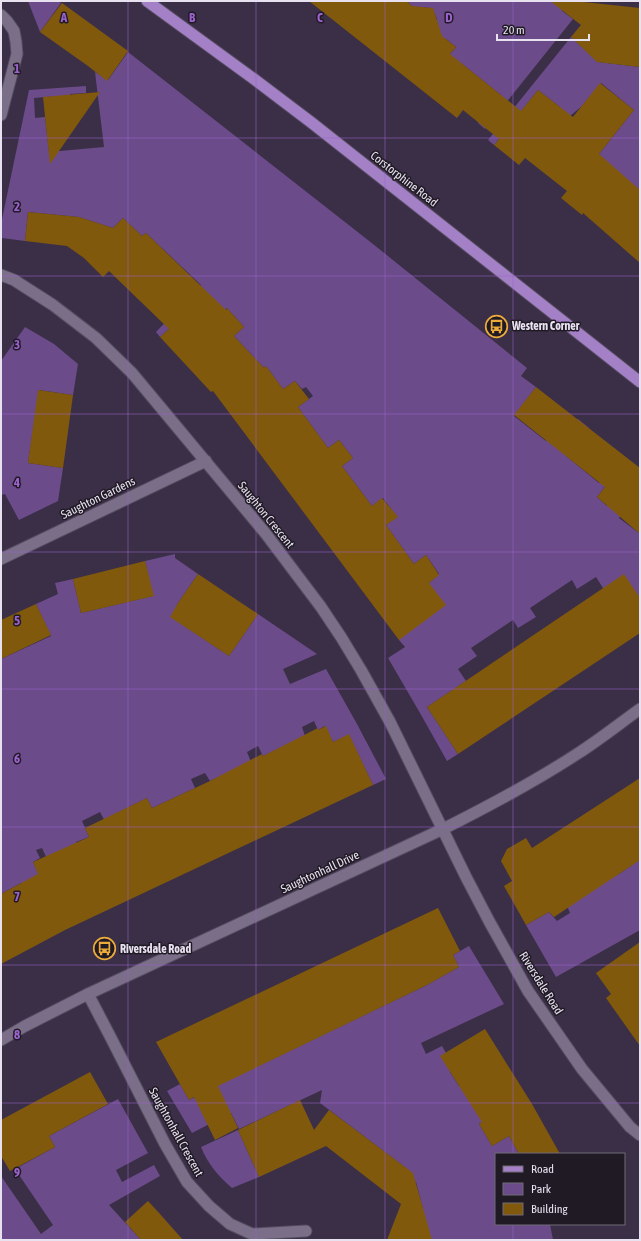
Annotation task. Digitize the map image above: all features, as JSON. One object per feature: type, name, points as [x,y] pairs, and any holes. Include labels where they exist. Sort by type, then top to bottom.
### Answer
[{"type":"main road","name":"Corstorphine Road","points":[[147,1],[254,78],[640,382]]},
{"type":"street","points":[[1,15],[14,31],[17,54],[1,115]]},
{"type":"street","name":"Saughton Crescent","points":[[1,275],[14,280],[53,305],[96,338],[132,373],[266,534],[321,607],[341,637],[390,722],[443,829]]},
{"type":"street","name":"Saughton Gardens","points":[[1,559],[206,461]]},
{"type":"street","name":"Saughtonhall Drive","points":[[1,1040],[88,994],[485,808],[578,754],[640,709]]},
{"type":"street","name":"Riversdale Road","points":[[443,829],[466,878],[528,990],[582,1069],[630,1127],[640,1135]]},
{"type":"street","name":"Saughtonhall Crescent","points":[[88,994],[165,1144],[187,1182],[230,1224],[252,1234],[306,1231]]},
{"type":"green space","points":[[28,1],[58,1],[61,3],[40,32]]},
{"type":"green space","points":[[407,1],[570,1],[562,11],[573,19],[485,129],[478,123],[501,95],[461,63],[457,67],[446,59],[456,47],[446,39],[443,43],[427,30],[437,19],[432,10],[421,7],[412,18],[379,47],[412,6]]},
{"type":"green space","points":[[571,37],[598,62],[640,67],[640,190],[592,163],[634,110],[601,83],[581,107],[551,131],[546,126],[560,107],[538,90],[494,145],[488,140]]},
{"type":"green space","points":[[128,52],[373,244],[527,368],[521,376],[536,387],[514,416],[546,441],[569,413],[577,420],[578,419],[589,428],[566,456],[599,483],[627,458],[597,497],[607,506],[628,507],[619,518],[639,533],[640,532],[640,598],[603,588],[596,577],[577,589],[572,580],[530,608],[536,617],[518,628],[513,620],[471,648],[477,656],[458,669],[466,681],[427,707],[458,754],[447,761],[388,658],[405,647],[399,640],[429,583],[439,574],[426,555],[414,564],[386,525],[397,517],[383,498],[372,506],[342,466],[353,458],[339,440],[328,448],[298,407],[313,396],[306,387],[302,389],[295,381],[283,389],[266,366],[264,368],[234,336],[244,327],[227,308],[217,318],[201,300],[160,337],[156,332],[201,285],[146,233],[142,236],[123,218],[113,228],[79,217],[28,212],[25,241],[2,238],[1,224],[29,90],[86,86],[86,93],[70,94],[70,97],[59,96],[34,98],[35,118],[45,117],[49,152],[104,147],[95,72],[108,80]]},
{"type":"green space","points":[[25,327],[54,344],[78,364],[73,395],[39,390],[28,463],[63,468],[58,501],[19,520],[5,494],[1,495],[1,361]]},
{"type":"green space","points":[[175,554],[175,558],[198,574],[178,603],[171,617],[229,656],[258,614],[317,654],[283,669],[290,684],[326,669],[386,779],[373,785],[349,735],[333,742],[325,726],[318,730],[314,721],[302,727],[305,736],[263,756],[258,746],[247,752],[251,762],[210,781],[205,773],[191,779],[195,788],[152,808],[147,798],[113,815],[108,827],[100,812],[82,821],[89,837],[76,842],[85,860],[54,874],[42,848],[36,850],[40,858],[33,862],[53,904],[21,883],[1,894],[1,659],[51,636],[36,604],[58,594],[55,583],[73,579],[81,613],[153,596],[145,561]]},
{"type":"green space","points":[[640,838],[640,930],[556,977],[526,925],[549,912],[557,921],[570,913],[560,889],[619,874],[632,865],[627,846]]},
{"type":"green space","points":[[469,946],[504,1004],[421,1043],[426,1054],[442,1046],[446,1053],[450,1072],[459,1086],[469,1080],[490,1117],[479,1124],[492,1146],[509,1136],[518,1153],[495,1153],[495,1225],[550,1225],[553,1240],[426,1240],[423,1209],[416,1182],[393,1188],[406,1168],[320,1103],[322,1090],[239,1129],[231,1113],[192,1133],[167,1091],[180,1084],[189,1100],[425,986],[459,967],[453,955]]},
{"type":"green space","points":[[118,1099],[148,1153],[116,1170],[122,1182],[154,1165],[160,1176],[109,1205],[141,1240],[1,1240],[1,1176],[41,1234],[53,1225],[15,1169],[55,1147],[49,1136]]},
{"type":"green space","points":[[238,1130],[259,1177],[232,1188],[214,1169],[201,1147]]},
{"type":"building","points":[[309,1],[407,1],[412,6],[433,8],[442,36],[456,47],[450,54],[521,111],[538,90],[573,117],[600,83],[634,110],[599,154],[640,190],[640,263],[583,213],[582,215],[561,198],[567,191],[525,158],[519,165],[494,145],[499,139],[463,110],[457,118]]},
{"type":"building","points":[[550,1],[574,1],[640,8],[640,67],[597,62],[571,37],[581,25]]},
{"type":"building","points":[[62,3],[128,51],[107,81],[40,32]]},
{"type":"building","points":[[100,92],[50,164],[43,97]]},
{"type":"building","points":[[28,212],[79,217],[113,228],[123,218],[142,236],[146,233],[226,310],[227,308],[244,327],[234,336],[264,368],[266,366],[283,389],[295,381],[309,399],[298,407],[328,448],[339,440],[353,458],[342,466],[372,506],[382,498],[398,517],[386,525],[414,564],[426,555],[439,575],[429,583],[446,605],[399,640],[213,391],[211,392],[160,337],[169,329],[109,271],[103,277],[84,258],[67,246],[25,241]]},
{"type":"building","points":[[536,387],[640,468],[640,534],[597,497],[605,487],[514,415]]},
{"type":"building","points":[[38,390],[73,395],[63,468],[28,463]]},
{"type":"building","points":[[145,561],[154,596],[81,613],[73,579]]},
{"type":"building","points":[[198,574],[258,614],[229,656],[170,617]]},
{"type":"building","points":[[624,574],[640,598],[640,633],[458,754],[427,707]]},
{"type":"building","points":[[36,604],[51,635],[1,659],[1,620]]},
{"type":"building","points":[[326,726],[333,742],[349,734],[373,785],[65,930],[1,964],[1,894],[38,874],[33,862],[89,837],[85,828],[147,798],[152,808],[210,781],[262,754],[263,756],[318,728],[318,730]]},
{"type":"building","points":[[640,778],[640,860],[554,917],[549,912],[526,925],[504,886],[512,881],[501,861],[507,849],[526,838],[532,848]]},
{"type":"building","points":[[438,908],[460,951],[453,955],[459,967],[427,985],[218,1086],[238,1128],[215,1140],[194,1097],[189,1100],[156,1042]]},
{"type":"building","points":[[640,942],[640,1046],[606,998],[611,994],[596,973]]},
{"type":"building","points":[[485,1029],[532,1104],[559,1153],[518,1153],[509,1136],[492,1146],[479,1124],[482,1122],[440,1056]]},
{"type":"building","points":[[90,1072],[108,1104],[49,1136],[55,1147],[10,1171],[1,1156],[1,1120]]},
{"type":"building","points":[[300,1100],[314,1130],[329,1110],[413,1173],[432,1240],[387,1240],[401,1204],[326,1146],[259,1177],[238,1130]]},
{"type":"building","points":[[148,1201],[183,1240],[141,1240],[125,1222]]},
{"type":"place","name":"Western Corner","points":[[497,326]]},
{"type":"place","name":"Riversdale Road","points":[[104,949]]}]
